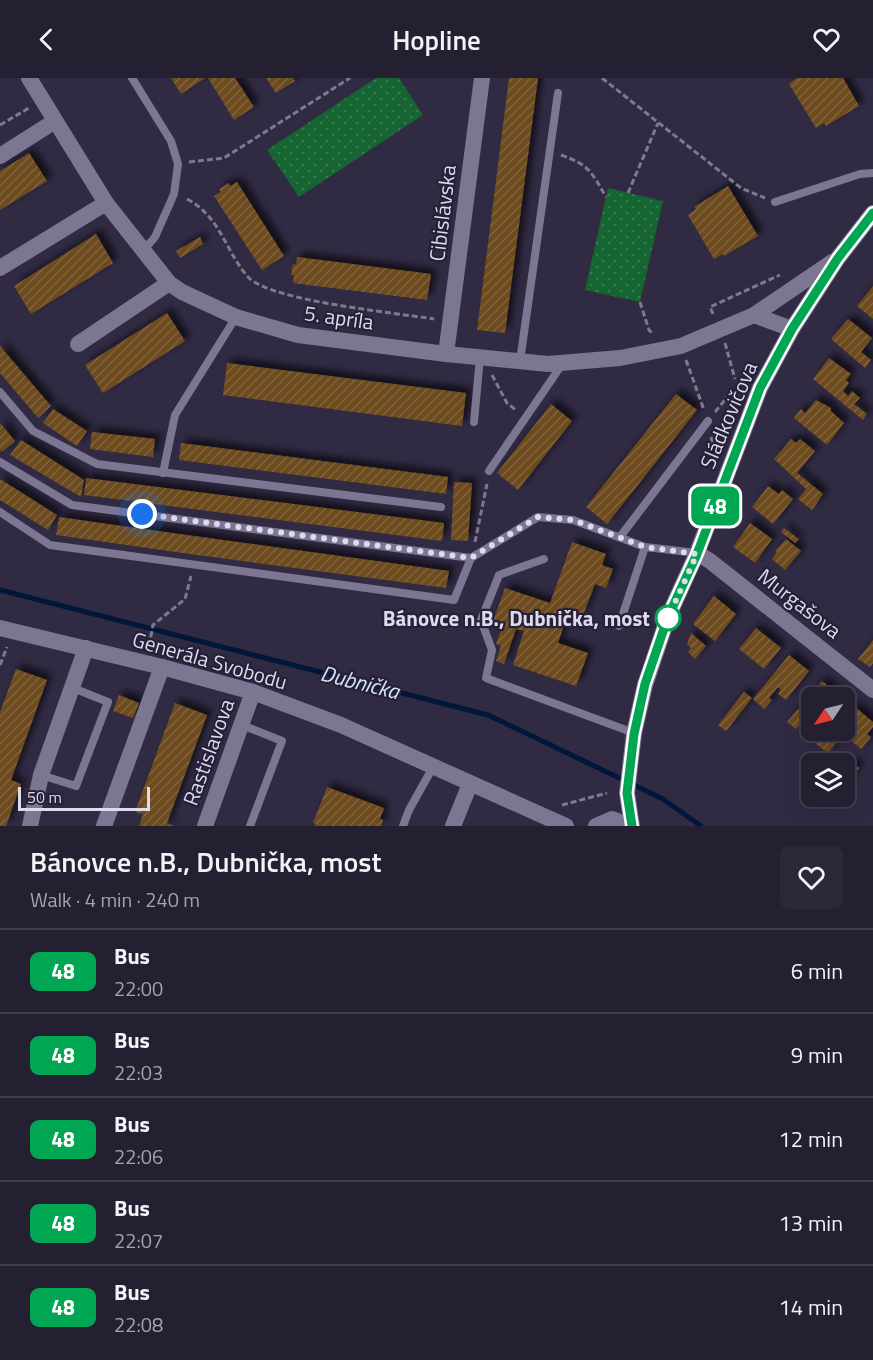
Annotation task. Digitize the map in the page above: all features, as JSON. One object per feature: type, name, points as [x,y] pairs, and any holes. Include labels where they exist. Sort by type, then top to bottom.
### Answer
[{"type":"street","name":"5. apríla","points":[[29,78],[106,203],[143,251],[176,288],[236,317],[298,335],[446,354],[485,364],[520,361],[548,364],[683,352],[754,315],[838,258]]},
{"type":"street","name":"Cibislávska","points":[[446,354],[482,78]]},
{"type":"street","points":[[0,156],[56,121]]},
{"type":"street","points":[[0,268],[106,203]]},
{"type":"street","name":"Sládkovičova","points":[[631,826],[627,793],[634,734],[645,684],[668,617],[697,554],[760,388],[792,329],[838,258],[873,213]]},
{"type":"street","points":[[78,344],[176,288]]},
{"type":"street","points":[[754,315],[792,329]]},
{"type":"street","name":"Murgašova","points":[[697,554],[710,561],[873,690]]},
{"type":"street","name":"Generála Svobodu","points":[[0,628],[162,667],[253,692],[341,725],[566,826]]},
{"type":"street","points":[[30,826],[41,775],[86,648]]},
{"type":"street","points":[[104,826],[162,667]]},
{"type":"street","name":"Rastislavova","points":[[205,826],[253,692]]},
{"type":"street","points":[[453,826],[470,784]]},
{"type":"street","name":"Sládkovičova","points":[[612,819],[627,793]]},
{"type":"street","points":[[596,826],[612,819],[631,826]]},
{"type":"lane","points":[[132,78],[171,141],[178,164],[173,196],[155,237],[143,251]]},
{"type":"lane","points":[[520,361],[558,93]]},
{"type":"lane","points":[[775,202],[860,174],[873,174]]},
{"type":"lane","points":[[163,473],[175,415],[236,317]]},
{"type":"lane","points":[[489,471],[563,363]]},
{"type":"lane","points":[[474,422],[485,364]]},
{"type":"lane","points":[[0,392],[33,431],[97,464],[441,507]]},
{"type":"lane","points":[[620,537],[708,421]]},
{"type":"lane","points":[[0,462],[72,505],[471,558]]},
{"type":"lane","points":[[0,512],[50,545],[454,600],[471,558],[538,517],[573,520],[645,547],[697,554]]},
{"type":"lane","points":[[619,626],[645,547]]},
{"type":"lane","points":[[544,559],[499,575],[481,620],[492,650],[486,678],[634,734]]},
{"type":"lane","points":[[41,775],[76,786],[108,702],[73,688]]},
{"type":"lane","points":[[242,725],[282,741],[250,826]]},
{"type":"lane","points":[[403,826],[409,810],[433,767]]},
{"type":"path","points":[[185,162],[224,159],[350,78]]},
{"type":"path","points":[[602,78],[741,188],[775,202]]},
{"type":"path","points":[[0,125],[33,105]]},
{"type":"path","points":[[628,193],[658,122]]},
{"type":"path","points":[[550,151],[581,162],[594,175],[606,197]]},
{"type":"path","points":[[173,196],[188,199],[206,212],[249,278],[261,286],[287,296],[451,321]]},
{"type":"path","points":[[714,315],[710,307],[786,272]]},
{"type":"path","points":[[640,303],[649,330],[659,339],[683,352],[695,385]]},
{"type":"path","points":[[724,339],[735,379]]},
{"type":"path","points":[[485,364],[507,403]]},
{"type":"path","points":[[708,421],[733,390]]},
{"type":"path","points":[[471,558],[489,471]]},
{"type":"path","points":[[150,639],[153,625],[185,599],[195,565]]},
{"type":"path","points":[[0,665],[8,644]]},
{"type":"path","points":[[562,805],[607,794]]},
{"type":"green space","points":[[376,78],[399,78],[423,115],[299,197],[267,150]]},
{"type":"green space","points":[[608,188],[663,201],[640,302],[585,290]]},
{"type":"building","points":[[171,78],[205,78],[181,94]]},
{"type":"building","points":[[208,78],[235,78],[254,107],[234,120]]},
{"type":"building","points":[[266,78],[293,78],[295,81],[276,93]]},
{"type":"building","points":[[509,78],[538,78],[505,333],[477,330]]},
{"type":"building","points":[[797,78],[843,78],[859,106],[826,126],[824,123],[816,128],[789,84]]},
{"type":"building","points":[[29,153],[47,181],[0,210],[0,171]]},
{"type":"building","points":[[237,182],[284,256],[262,270],[214,196],[221,192],[219,189],[229,183],[230,186]]},
{"type":"building","points":[[728,186],[758,236],[724,256],[723,254],[714,259],[688,215],[696,209],[694,207]]},
{"type":"building","points":[[96,234],[113,263],[31,314],[14,286]]},
{"type":"building","points":[[200,237],[203,244],[180,258],[176,251]]},
{"type":"building","points":[[297,257],[431,274],[427,300],[293,283],[294,275],[291,275]]},
{"type":"building","points":[[873,286],[873,319],[857,306]]},
{"type":"building","points":[[167,313],[185,341],[103,393],[85,365]]},
{"type":"building","points":[[848,319],[872,338],[861,352],[871,360],[865,368],[831,339]]},
{"type":"building","points":[[0,346],[51,406],[38,418],[0,373]]},
{"type":"building","points":[[829,358],[851,374],[846,380],[849,383],[843,391],[848,396],[852,391],[860,398],[854,404],[867,414],[863,420],[813,379]]},
{"type":"building","points":[[227,363],[466,393],[462,426],[223,395]]},
{"type":"building","points":[[676,394],[697,410],[607,524],[586,507]]},
{"type":"building","points":[[816,400],[831,408],[831,411],[844,423],[827,445],[794,418],[801,409],[805,413]]},
{"type":"building","points":[[551,404],[572,421],[518,490],[497,473]]},
{"type":"building","points":[[53,409],[87,431],[77,446],[43,423]]},
{"type":"building","points":[[0,423],[15,441],[2,452],[0,450]]},
{"type":"building","points":[[92,432],[155,439],[153,457],[90,449]]},
{"type":"building","points":[[791,439],[796,443],[800,439],[815,451],[797,473],[823,494],[812,510],[798,499],[806,489],[774,459]]},
{"type":"building","points":[[21,440],[84,480],[81,497],[10,455]]},
{"type":"building","points":[[181,443],[448,477],[446,494],[179,460]]},
{"type":"building","points":[[86,478],[444,523],[442,541],[84,495]]},
{"type":"building","points":[[0,479],[57,515],[48,530],[0,500]]},
{"type":"building","points":[[454,482],[472,483],[468,541],[451,540]]},
{"type":"building","points":[[768,486],[779,494],[782,490],[793,499],[773,524],[752,507]]},
{"type":"building","points":[[59,517],[449,571],[446,588],[190,554],[56,535]]},
{"type":"building","points":[[750,523],[772,539],[755,563],[733,547]]},
{"type":"building","points":[[784,528],[799,539],[795,543],[781,532]]},
{"type":"building","points":[[786,539],[801,551],[785,570],[772,559],[777,552],[775,551]]},
{"type":"building","points":[[572,542],[606,554],[602,565],[613,569],[606,588],[595,584],[583,615],[569,610],[558,643],[588,653],[576,686],[513,665],[524,631],[516,629],[504,664],[496,661],[501,646],[496,644],[503,624],[493,621],[505,588],[550,603]]},
{"type":"building","points":[[714,596],[736,614],[715,641],[693,624]]},
{"type":"building","points":[[756,628],[781,648],[764,669],[739,649]]},
{"type":"building","points":[[691,633],[706,646],[695,659],[688,652],[691,648],[687,644]]},
{"type":"building","points":[[873,640],[873,663],[870,667],[858,659]]},
{"type":"building","points":[[789,655],[809,671],[786,700],[778,694],[781,690],[778,687],[769,698],[772,700],[764,709],[753,699]]},
{"type":"building","points":[[16,669],[47,680],[11,780],[21,784],[6,826],[0,826],[0,712]]},
{"type":"building","points":[[822,681],[829,687],[817,687]]},
{"type":"building","points":[[744,692],[752,698],[726,731],[718,725]]},
{"type":"building","points":[[119,695],[139,703],[133,718],[113,711]]},
{"type":"building","points":[[175,703],[207,715],[167,823],[173,826],[139,826],[143,814],[135,812]]},
{"type":"building","points":[[855,707],[873,722],[873,727],[867,734],[871,737],[861,749],[851,741],[855,741]]},
{"type":"building","points":[[798,709],[801,711],[801,723],[796,729],[787,722]]},
{"type":"building","points":[[812,741],[837,741],[828,753]]},
{"type":"building","points":[[327,787],[384,808],[380,819],[383,820],[381,826],[315,826],[316,824],[313,823]]},
{"type":"waterway","name":"Dubnička","points":[[0,590],[488,715],[663,799],[701,826]]},
{"type":"bus line","name":"48","points":[[632,826],[627,793],[634,734],[645,684],[668,617],[697,554],[760,388],[792,329],[838,258],[873,213]]},
{"type":"place","name":"Bánovce n.B., Dubnička, most","points":[[668,618]]},
{"type":"route","points":[[142,514],[471,558],[538,517],[573,520],[645,547],[697,554],[668,618]]}]
